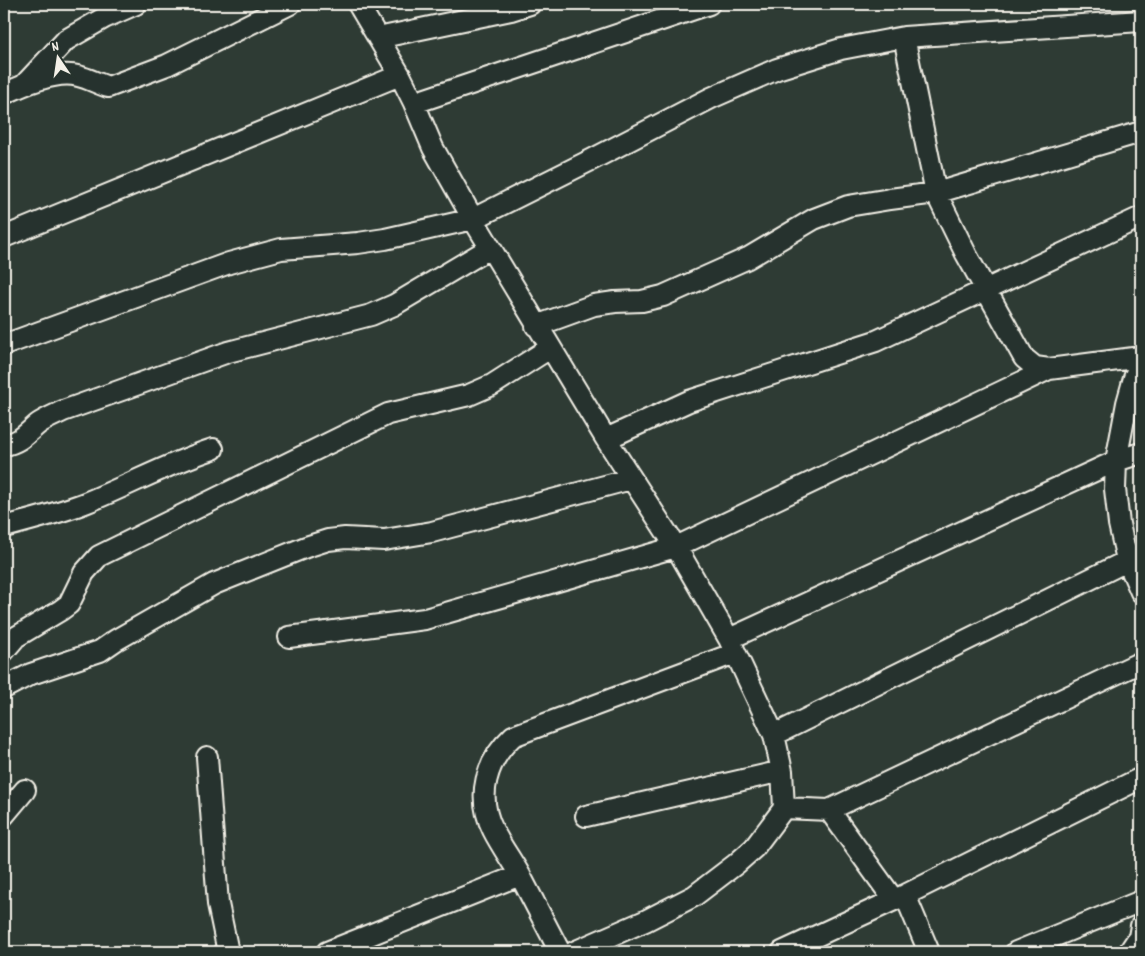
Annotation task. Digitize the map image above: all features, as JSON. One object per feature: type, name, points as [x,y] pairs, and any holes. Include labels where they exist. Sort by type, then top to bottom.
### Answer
[{"type":"street","points":[[25,84],[66,40],[104,18],[136,4]]},
{"type":"street","points":[[4,94],[25,84],[52,77],[72,75],[108,87],[167,66],[290,4]]},
{"type":"street","points":[[358,4],[414,102],[433,148],[473,219],[536,326],[631,479],[676,547],[732,646],[774,735],[782,771],[784,808],[754,848],[694,896],[645,921],[574,952]]},
{"type":"street","points":[[378,38],[511,10],[530,4]]},
{"type":"street","points":[[414,102],[709,4]]},
{"type":"street","points":[[4,346],[230,263],[281,249],[385,239],[473,219],[711,98],[778,69],[841,49],[904,38],[1141,21]]},
{"type":"street","points":[[904,38],[936,193],[966,254],[1024,358],[1035,367],[1049,369],[1141,356]]},
{"type":"street","points":[[4,237],[400,76]]},
{"type":"street","points":[[536,326],[594,305],[642,301],[663,296],[748,258],[814,219],[848,206],[890,198],[936,193],[1141,132]]},
{"type":"street","points":[[606,439],[689,401],[876,341],[1141,217]]},
{"type":"street","points":[[4,445],[12,444],[23,438],[39,423],[63,411],[228,352],[371,315],[394,305],[490,248]]},
{"type":"street","points":[[4,651],[16,638],[69,604],[84,573],[99,556],[388,414],[469,395],[492,385],[550,348]]},
{"type":"street","points":[[1141,362],[1134,378],[1116,461],[1115,489],[1117,507],[1134,557],[1141,592]]},
{"type":"street","points":[[289,638],[425,619],[676,547],[1049,369]]},
{"type":"street","points":[[4,527],[84,504],[192,456],[213,449]]},
{"type":"street","points":[[560,952],[520,875],[492,829],[487,812],[485,792],[487,773],[501,747],[513,736],[732,646],[1116,461],[1141,453]]},
{"type":"street","points":[[4,688],[31,674],[100,651],[214,584],[306,547],[328,540],[345,538],[384,540],[422,534],[631,479]]},
{"type":"street","points":[[774,735],[1134,557]]},
{"type":"street","points":[[784,808],[829,810],[1141,662]]},
{"type":"street","points":[[207,757],[218,904],[228,952]]},
{"type":"street","points":[[586,816],[782,771]]},
{"type":"street","points":[[782,952],[899,898],[1141,778]]},
{"type":"street","points":[[4,815],[25,790]]},
{"type":"street","points":[[829,810],[899,898],[929,952]]},
{"type":"street","points":[[327,952],[520,875]]},
{"type":"street","points":[[1016,952],[1141,901]]},
{"type":"street","points":[[1129,952],[1139,937],[1141,926]]},
{"type":"building","points":[[1065,944],[1068,952],[1046,952]]}]
